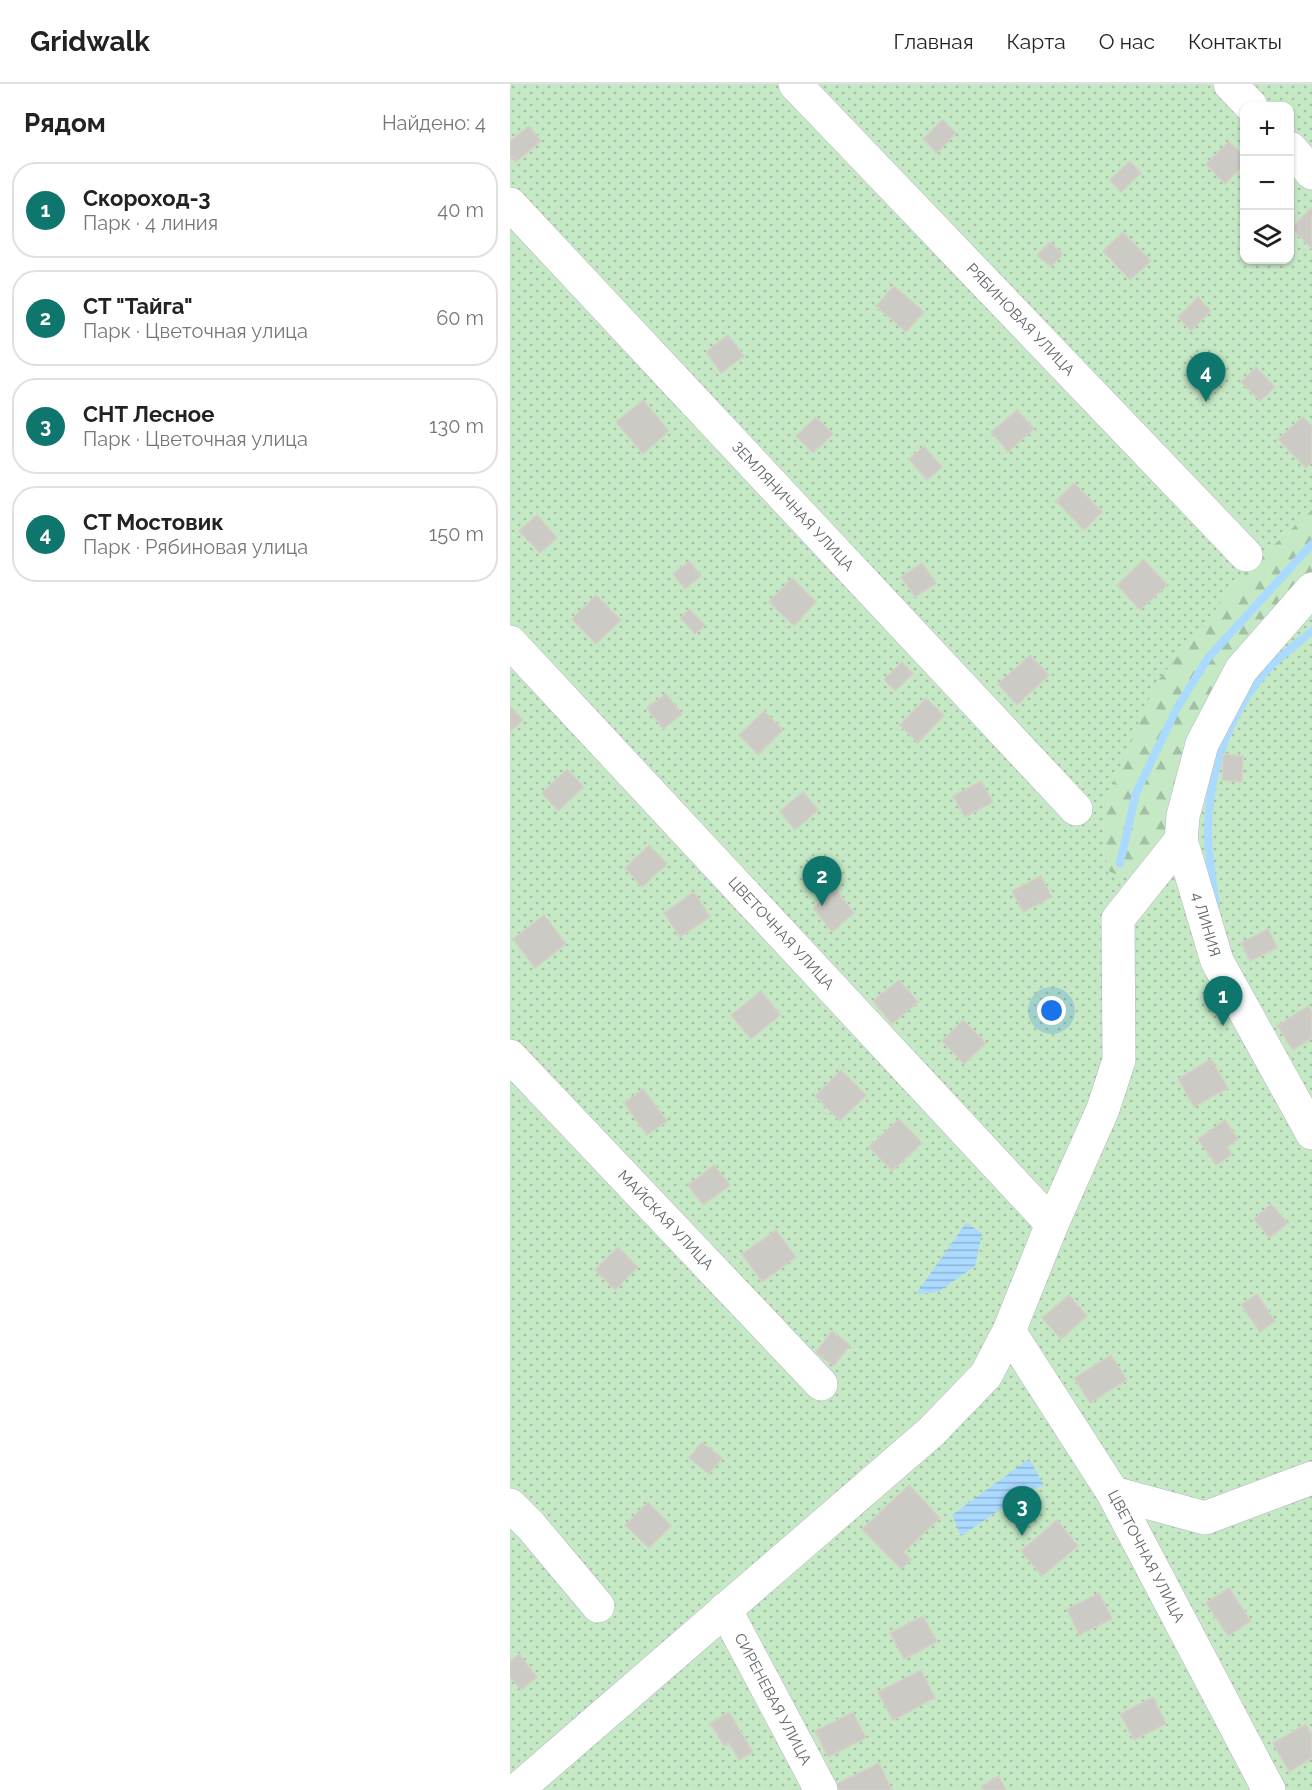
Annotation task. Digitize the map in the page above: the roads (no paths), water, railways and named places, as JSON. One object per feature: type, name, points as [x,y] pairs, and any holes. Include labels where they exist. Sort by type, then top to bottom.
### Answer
[{"type":"street","name":"РЯБИНОВАЯ УЛИЦА","points":[[795,84],[1246,555]]},
{"type":"street","points":[[1230,84],[1247,102]]},
{"type":"street","points":[[1294,152],[1312,172]]},
{"type":"street","name":"ЗЕМЛЯНИЧНАЯ УЛИЦА","points":[[510,204],[1076,809]]},
{"type":"street","points":[[517,1790],[931,1432],[986,1375],[1009,1331],[1052,1224],[1103,1109],[1119,1060],[1118,919],[1181,840],[1183,816],[1202,744],[1241,670],[1312,589]]},
{"type":"street","name":"ЦВЕТОЧНАЯ УЛИЦА","points":[[510,642],[1052,1224]]},
{"type":"street","name":"4 ЛИНИЯ","points":[[1181,840],[1217,961],[1312,1133]]},
{"type":"street","name":"МАЙСКАЯ УЛИЦА","points":[[510,1056],[821,1384]]},
{"type":"street","name":"ЦВЕТОЧНАЯ УЛИЦА","points":[[1009,1331],[1113,1493],[1269,1790]]},
{"type":"street","points":[[1113,1493],[1205,1518],[1312,1478]]},
{"type":"street","points":[[510,1505],[531,1526],[598,1606]]},
{"type":"street","name":"СИРЕНЕВАЯ УЛИЦА","points":[[725,1609],[821,1790]]},
{"type":"water","points":[[966,1223],[982,1233],[975,1266],[938,1292],[916,1294]]},
{"type":"water","points":[[1029,1459],[1044,1485],[1023,1494],[961,1536],[952,1515]]},
{"type":"waterway","points":[[1120,863],[1136,793],[1177,708],[1208,658],[1312,544]]},
{"type":"waterway","points":[[1216,906],[1209,850],[1209,810],[1217,764],[1224,742],[1245,700],[1258,681],[1278,660],[1312,631]]},
{"type":"place","name":"СТ Мостовик","points":[[1206,402]]},
{"type":"place","name":"СТ \"Тайга\"","points":[[822,906]]},
{"type":"place","name":"Скороход-3","points":[[1223,1026]]},
{"type":"place","name":"СНТ Лесное","points":[[1022,1536]]}]
